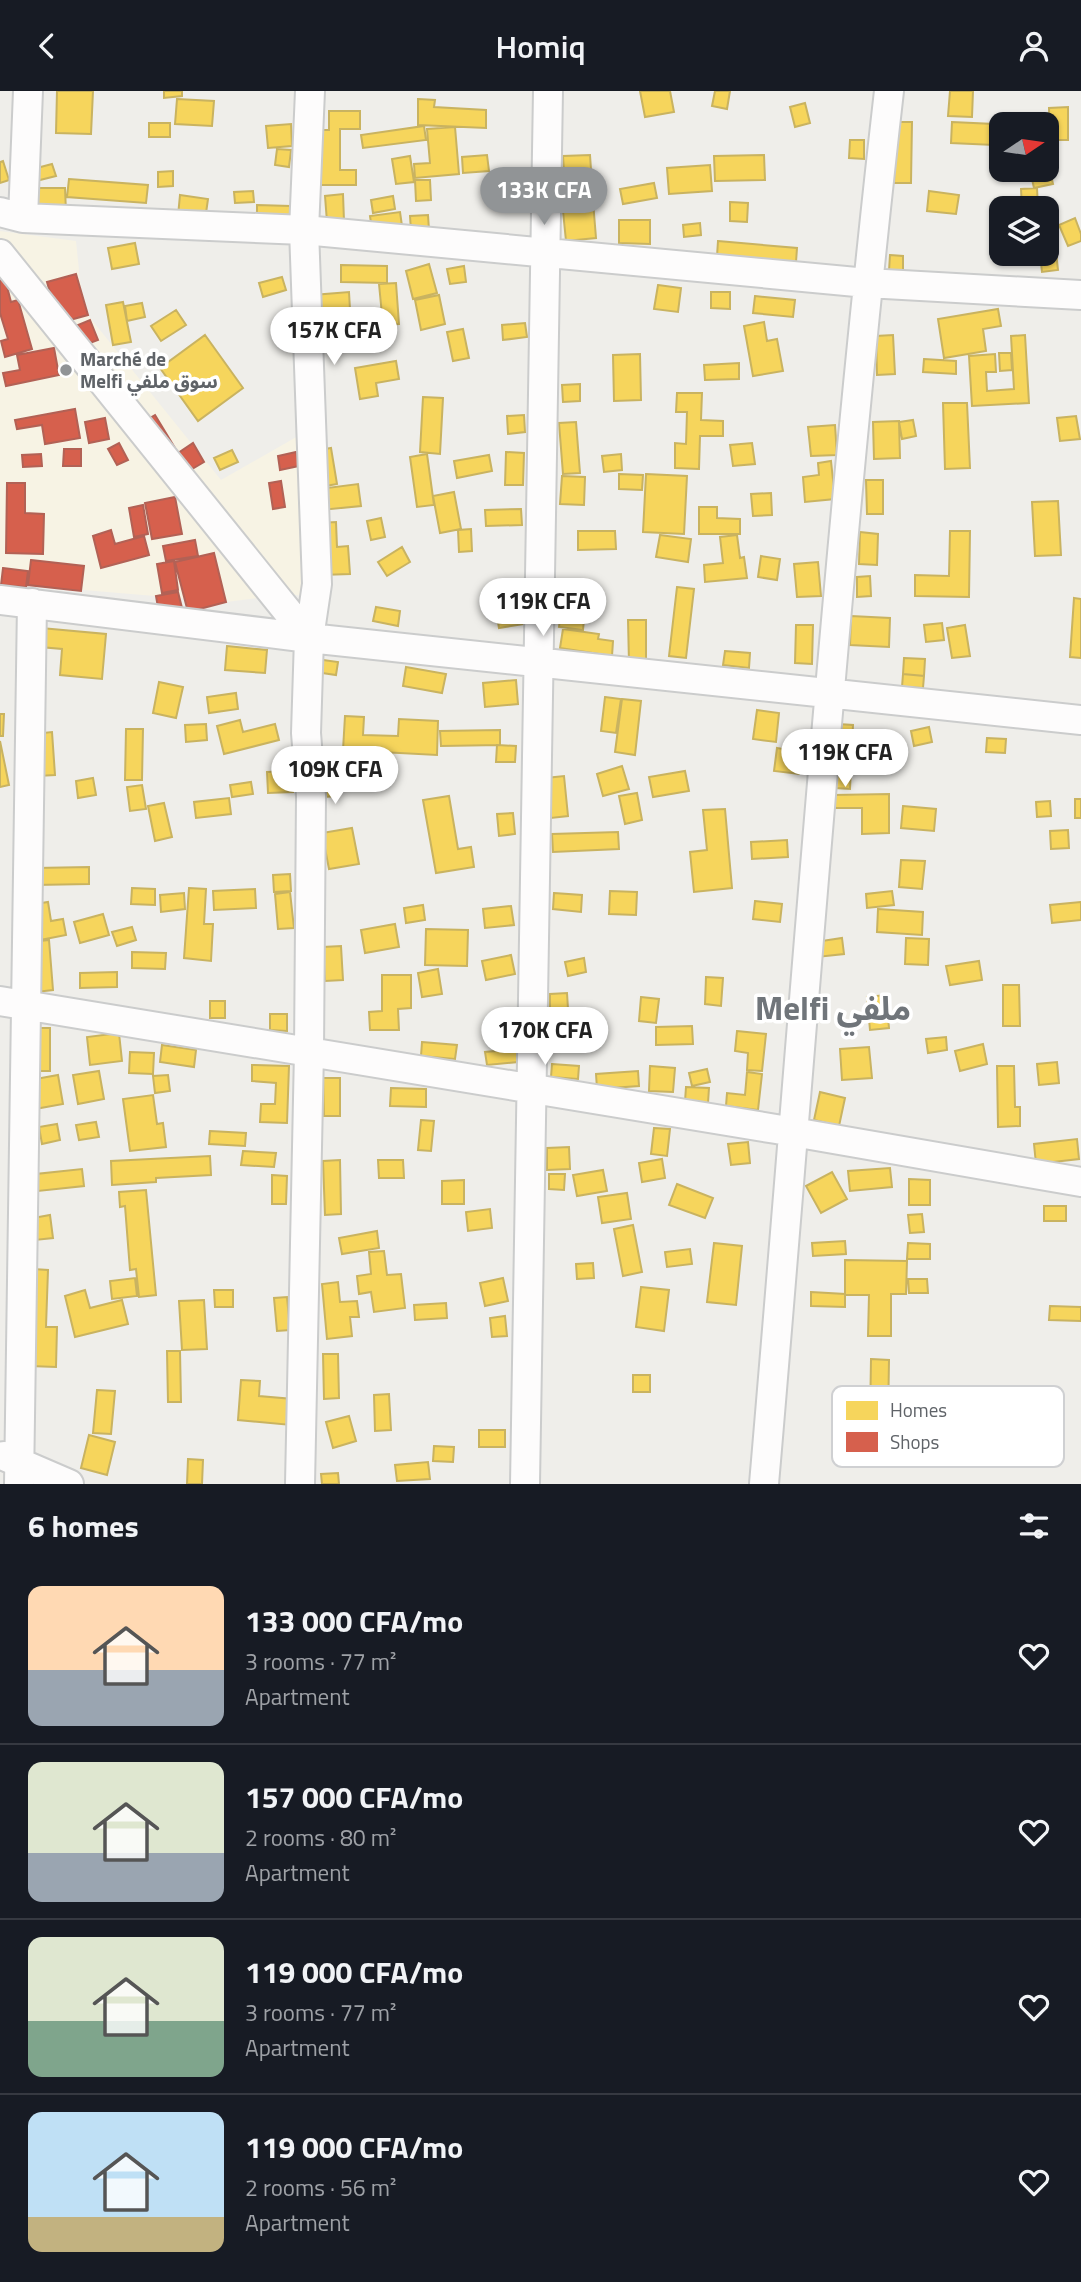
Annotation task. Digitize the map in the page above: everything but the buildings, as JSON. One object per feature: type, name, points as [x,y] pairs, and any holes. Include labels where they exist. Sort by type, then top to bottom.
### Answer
[{"type":"street","points":[[28,91],[12,215],[304,230],[867,283],[1081,295]]},
{"type":"street","points":[[300,1484],[309,1051],[310,796],[306,733],[309,638],[317,584],[304,230],[310,91]]},
{"type":"street","points":[[526,1484],[548,91]]},
{"type":"street","points":[[764,1484],[795,1132],[828,695],[867,283],[889,91]]},
{"type":"street","points":[[0,254],[309,638]]},
{"type":"street","points":[[0,600],[309,638],[1081,720]]},
{"type":"street","points":[[32,603],[13,1004],[13,1467],[69,1484]]},
{"type":"street","points":[[13,1004],[309,1051],[1081,1182]]},
{"type":"shaded area","name":"Marché de Melfi سوق ملفي","points":[[0,231],[76,241],[83,309],[221,480],[305,432],[309,597],[289,594],[226,602],[0,583]]},
{"type":"place","name":"Marché de Melfi سوق ملفي","points":[[66,370]]},
{"type":"district","name":"Melfi ملفي","points":[[833,1008]]}]
